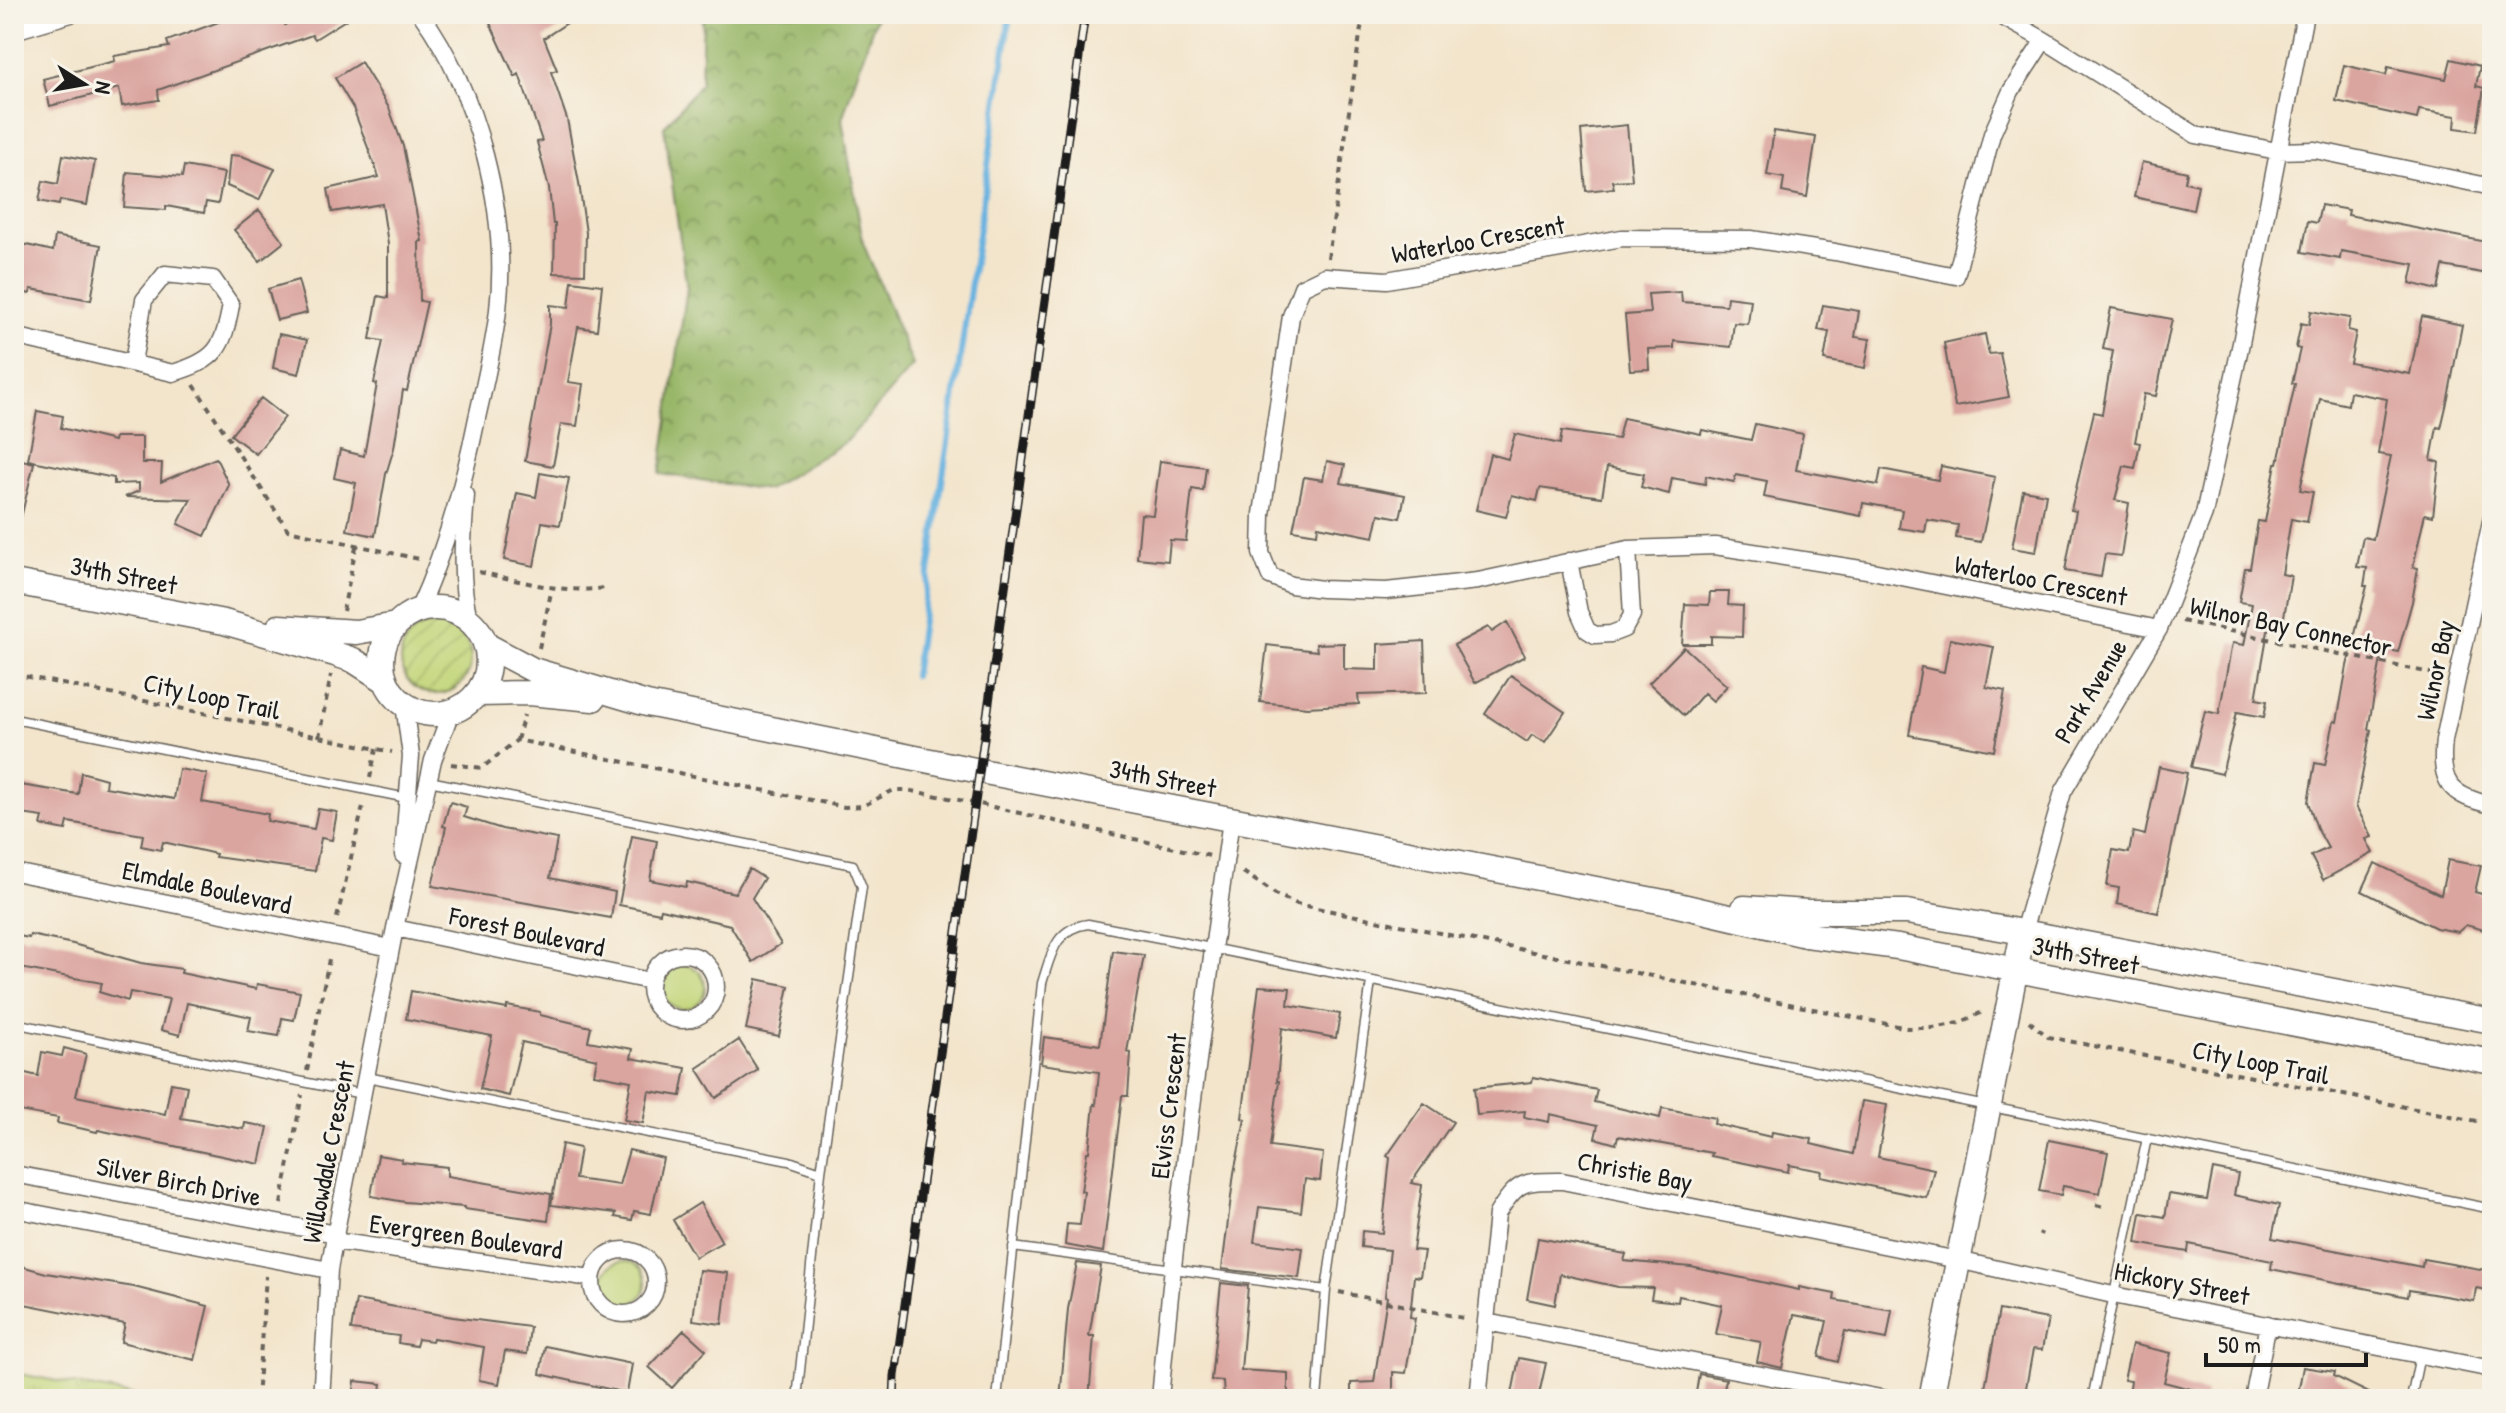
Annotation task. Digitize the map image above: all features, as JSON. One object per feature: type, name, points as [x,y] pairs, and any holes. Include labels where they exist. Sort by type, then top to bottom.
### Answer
[{"type":"main road","name":"34th Street","points":[[14,582],[224,622],[353,660],[386,681]]},
{"type":"main road","points":[[436,607],[453,610],[469,619],[480,631],[489,662],[486,679],[477,694],[466,705],[451,712],[427,713],[404,704],[393,694],[386,681],[383,651],[387,637],[396,625],[418,610],[436,607]]},
{"type":"main road","name":"34th Street","points":[[224,622],[339,632],[396,625]]},
{"type":"main road","name":"34th Street","points":[[486,645],[533,670],[647,704],[1669,903],[1806,935],[1898,947],[2492,1062]]},
{"type":"main road","name":"34th Street","points":[[477,694],[529,693],[647,704]]},
{"type":"main road","name":"34th Street","points":[[1669,903],[1808,912],[1907,912],[2492,1021]]},
{"type":"main road","name":"Park Avenue","points":[[1931,1399],[2023,932]]},
{"type":"street","points":[[14,31],[71,14]]},
{"type":"street","points":[[418,610],[438,563],[468,465],[498,308],[500,246],[492,188],[477,128],[458,78],[421,14]]},
{"type":"street","points":[[1997,14],[2196,135],[2277,151],[2315,150],[2492,187]]},
{"type":"street","name":"Park Avenue","points":[[2023,932],[2063,792],[2161,623],[2204,514],[2241,343],[2305,14]]},
{"type":"street","name":"Waterloo Crescent","points":[[2044,40],[2011,91],[1992,134],[1956,276],[1751,239],[1622,238],[1387,280],[1325,276],[1302,287],[1291,316],[1262,514],[1261,553],[1270,576],[1291,585],[1386,591],[1478,581],[1628,549],[1715,546],[1778,554],[2161,623]]},
{"type":"street","points":[[14,336],[173,373],[200,365],[224,340],[231,305],[213,279],[165,274],[144,300],[133,362]]},
{"type":"street","points":[[468,465],[461,568],[462,591],[469,619]]},
{"type":"street","name":"Wilnor Bay","points":[[2492,517],[2441,765],[2451,788],[2464,798],[2492,805]]},
{"type":"street","points":[[1569,561],[1579,612],[1587,630],[1595,635],[1611,634],[1624,629],[1632,615],[1628,549]]},
{"type":"street","name":"Willowdale Crescent","points":[[396,922],[411,756],[404,704]]},
{"type":"street","name":"Willowdale Crescent","points":[[321,1399],[329,1270],[335,1238],[396,922],[441,735],[451,712]]},
{"type":"street","name":"Elviss Crescent","points":[[1160,1399],[1172,1267],[1211,948],[1231,820]]},
{"type":"street","name":"Elmdale Boulevard","points":[[14,872],[391,948]]},
{"type":"street","name":"Forest Boulevard","points":[[396,922],[650,981]]},
{"type":"street","points":[[674,954],[692,955],[701,959],[713,973],[715,992],[706,1010],[698,1016],[678,1020],[667,1016],[653,1002],[650,981],[658,964],[665,958],[674,954]]},
{"type":"street","name":"Silver Birch Drive","points":[[14,1174],[335,1238]]},
{"type":"street","name":"Christie Bay","points":[[1478,1399],[1497,1214],[1511,1192],[1530,1181],[1562,1181],[1958,1260]]},
{"type":"street","points":[[14,1209],[329,1270]]},
{"type":"street","name":"Evergreen Boulevard","points":[[335,1238],[591,1278]]},
{"type":"street","name":"Evergreen Boulevard","points":[[626,1250],[644,1257],[655,1273],[656,1283],[649,1302],[632,1314],[622,1315],[603,1307],[596,1299],[591,1278],[600,1261],[616,1251],[626,1250]]},
{"type":"street","name":"Hickory Street","points":[[1958,1260],[2113,1295],[2492,1369]]},
{"type":"street","points":[[1486,1322],[1886,1399]]},
{"type":"street","points":[[2253,1399],[2268,1324]]},
{"type":"lane","points":[[14,719],[408,798]]},
{"type":"lane","points":[[429,781],[853,865],[862,887],[821,1172],[797,1399]]},
{"type":"lane","points":[[997,1399],[1042,983],[1052,952],[1062,935],[1073,926],[1088,924],[2492,1209]]},
{"type":"lane","points":[[1317,1399],[1326,1290],[1371,982]]},
{"type":"lane","points":[[14,1023],[789,1161],[821,1172]]},
{"type":"lane","points":[[2092,1399],[2147,1138]]},
{"type":"lane","points":[[1013,1247],[1326,1290]]},
{"type":"lane","points":[[2411,1399],[2420,1355]]},
{"type":"path","points":[[1325,276],[1361,28],[1367,14]]},
{"type":"path","points":[[183,370],[288,530],[427,561]]},
{"type":"path","points":[[343,613],[356,547]]},
{"type":"path","points":[[468,570],[552,588],[586,591],[605,588]]},
{"type":"path","points":[[535,662],[552,588]]},
{"type":"path","name":"Wilnor Bay Connector","points":[[2161,623],[2458,678]]},
{"type":"path","points":[[319,737],[332,672]]},
{"type":"path","name":"City Loop Trail","points":[[14,674],[402,754]]},
{"type":"path","points":[[517,740],[527,701]]},
{"type":"path","name":"City Loop Trail","points":[[2030,1021],[2048,1037],[2492,1124]]},
{"type":"path","points":[[2096,1205],[2104,1207]]},
{"type":"path","points":[[1326,1290],[1486,1322]]},
{"type":"green space","points":[[703,14],[877,14],[842,119],[863,243],[913,365],[847,441],[767,490],[660,474],[687,288],[664,127],[701,83]]},
{"type":"green space","points":[[436,624],[455,630],[465,640],[471,659],[465,678],[455,688],[436,694],[417,688],[407,678],[401,659],[407,640],[417,630]]},
{"type":"green space","points":[[683,965],[698,972],[705,987],[698,1002],[683,1009],[668,1002],[661,987],[668,972]]},
{"type":"green space","points":[[624,1261],[639,1268],[646,1283],[639,1298],[624,1305],[609,1298],[602,1283],[609,1268]]},
{"type":"green space","points":[[14,1373],[154,1399],[14,1399]]},
{"type":"building","points":[[240,14],[281,14],[285,25],[301,14],[355,14],[315,39],[312,35],[158,90],[159,100],[122,106],[119,88],[50,106],[43,79],[115,61],[114,56],[169,47],[167,41]]},
{"type":"building","points":[[486,14],[581,14],[544,38],[557,70],[551,72],[567,119],[579,183],[586,233],[585,274],[554,273],[555,224],[537,142],[542,141],[519,74],[515,77]]},
{"type":"building","points":[[2451,59],[2480,66],[2476,86],[2484,88],[2477,131],[2455,128],[2456,116],[2419,110],[2417,119],[2336,101],[2344,65],[2386,75],[2388,67],[2446,79]]},
{"type":"building","points":[[361,62],[389,108],[403,146],[422,241],[419,242],[420,301],[427,302],[407,391],[403,390],[375,536],[347,530],[356,483],[334,478],[340,450],[364,456],[383,341],[370,339],[378,296],[388,298],[388,244],[382,204],[332,212],[328,189],[379,177],[353,108],[335,78]]},
{"type":"building","points":[[1627,125],[1632,180],[1612,181],[1614,188],[1586,191],[1581,130]]},
{"type":"building","points":[[1774,131],[1816,137],[1807,197],[1782,192],[1784,178],[1767,175]]},
{"type":"building","points":[[63,155],[95,161],[87,205],[60,200],[59,205],[39,201],[43,181],[58,184]]},
{"type":"building","points":[[230,155],[242,156],[275,169],[259,200],[227,186]]},
{"type":"building","points":[[2142,162],[2187,172],[2185,182],[2198,185],[2193,210],[2134,197]]},
{"type":"building","points":[[184,166],[224,173],[218,204],[206,202],[204,213],[166,206],[166,210],[124,207],[127,172],[182,177]]},
{"type":"building","points":[[2321,205],[2349,210],[2348,215],[2492,243],[2488,274],[2443,266],[2438,290],[2410,283],[2414,264],[2341,251],[2340,259],[2302,252],[2308,221],[2317,223]]},
{"type":"building","points":[[259,210],[284,242],[260,261],[234,230]]},
{"type":"building","points":[[55,236],[101,245],[91,300],[31,289],[30,294],[14,290],[14,242],[53,251]]},
{"type":"building","points":[[298,280],[307,313],[277,320],[268,289]]},
{"type":"building","points":[[572,281],[602,285],[597,330],[578,327],[568,382],[583,384],[577,426],[561,424],[553,466],[525,461],[550,324],[550,305],[569,307]]},
{"type":"building","points":[[1681,292],[1682,302],[1726,305],[1727,297],[1751,300],[1748,324],[1734,323],[1731,347],[1674,341],[1674,348],[1648,349],[1649,369],[1630,370],[1625,315],[1650,313],[1648,294]]},
{"type":"building","points":[[1823,305],[1859,311],[1855,337],[1870,339],[1865,368],[1824,360],[1829,332],[1818,330]]},
{"type":"building","points":[[2111,308],[2172,319],[2156,396],[2144,394],[2135,442],[2140,443],[2135,468],[2124,466],[2115,500],[2129,503],[2121,556],[2105,554],[2101,577],[2065,571],[2076,511],[2071,510],[2094,412],[2102,414],[2113,351],[2103,349]]},
{"type":"building","points":[[2311,311],[2350,318],[2348,330],[2356,332],[2350,363],[2410,374],[2422,316],[2462,325],[2448,398],[2441,428],[2437,427],[2431,460],[2439,462],[2433,516],[2425,514],[2413,567],[2418,568],[2412,602],[2398,652],[2383,648],[2368,729],[2371,730],[2356,806],[2372,837],[2366,839],[2373,853],[2323,880],[2311,856],[2328,848],[2308,802],[2315,763],[2325,765],[2334,721],[2337,722],[2367,586],[2364,586],[2367,568],[2357,567],[2363,537],[2373,539],[2391,456],[2378,454],[2387,399],[2350,392],[2348,405],[2320,399],[2300,490],[2313,492],[2307,522],[2291,519],[2282,574],[2291,576],[2282,628],[2269,625],[2256,699],[2267,701],[2264,717],[2237,712],[2222,774],[2191,767],[2205,711],[2219,714],[2232,643],[2244,645],[2252,604],[2239,602],[2245,568],[2250,568],[2258,521],[2265,522],[2295,384],[2292,383],[2300,349],[2296,348],[2301,323],[2309,325]]},
{"type":"building","points":[[279,334],[307,340],[299,374],[273,368]]},
{"type":"building","points":[[1985,334],[1989,354],[2000,353],[2009,397],[1955,407],[1944,343]]},
{"type":"building","points":[[261,398],[285,417],[256,454],[231,435]]},
{"type":"building","points":[[37,411],[63,416],[61,428],[114,441],[115,437],[142,437],[142,463],[162,463],[161,482],[216,458],[229,485],[205,536],[178,524],[191,499],[125,497],[139,491],[139,483],[114,484],[114,478],[28,460]]},
{"type":"building","points":[[1623,418],[1701,434],[1702,430],[1751,440],[1755,424],[1803,434],[1796,470],[1878,485],[1881,469],[1938,480],[1941,466],[1995,477],[1981,542],[1956,538],[1958,525],[1927,520],[1925,532],[1899,528],[1902,510],[1863,503],[1861,516],[1764,497],[1767,481],[1736,475],[1734,482],[1706,476],[1705,484],[1672,478],[1669,494],[1641,487],[1644,474],[1607,467],[1602,497],[1540,488],[1537,501],[1512,495],[1506,517],[1476,510],[1490,454],[1508,459],[1515,434],[1560,444],[1562,431],[1618,439]]},
{"type":"building","points":[[14,458],[34,463],[21,518],[14,517]]},
{"type":"building","points":[[1160,461],[1206,467],[1203,491],[1192,489],[1186,541],[1170,540],[1168,561],[1137,558],[1141,514],[1153,515]]},
{"type":"building","points":[[1327,461],[1345,465],[1341,483],[1405,495],[1400,518],[1379,514],[1374,537],[1318,526],[1317,534],[1293,530],[1304,477],[1323,480]]},
{"type":"building","points":[[540,473],[569,478],[560,525],[542,522],[534,566],[504,560],[517,493],[536,497]]},
{"type":"building","points":[[2023,490],[2046,494],[2036,552],[2012,548]]},
{"type":"building","points":[[1710,592],[1729,592],[1728,605],[1743,606],[1742,637],[1711,636],[1711,644],[1682,644],[1685,604],[1709,605]]},
{"type":"building","points":[[1507,622],[1525,656],[1475,683],[1454,645],[1488,627],[1492,632]]},
{"type":"building","points":[[1950,639],[1994,647],[1986,687],[2005,691],[1994,751],[1909,735],[1921,667],[1944,672]]},
{"type":"building","points":[[1424,641],[1426,693],[1358,695],[1359,704],[1307,707],[1260,702],[1267,645],[1317,651],[1316,644],[1344,643],[1344,669],[1378,670],[1378,644]]},
{"type":"building","points":[[1684,647],[1727,686],[1713,701],[1704,693],[1684,716],[1649,683]]},
{"type":"building","points":[[1511,675],[1565,712],[1545,742],[1532,735],[1527,742],[1485,714]]},
{"type":"building","points":[[2159,767],[2187,773],[2158,913],[2117,904],[2119,888],[2107,886],[2113,850],[2129,853],[2133,832],[2145,835]]},
{"type":"building","points":[[179,769],[207,774],[202,802],[268,814],[267,821],[314,829],[318,809],[337,812],[332,840],[321,838],[315,871],[215,857],[216,854],[163,842],[161,850],[141,846],[143,835],[68,822],[66,830],[41,825],[43,817],[14,813],[14,784],[78,794],[81,772],[106,779],[105,787],[174,799]]},
{"type":"building","points":[[450,802],[467,807],[464,817],[502,829],[557,839],[550,878],[615,892],[611,918],[432,886]]},
{"type":"building","points":[[632,836],[657,841],[650,880],[686,887],[687,882],[735,893],[749,869],[764,878],[752,898],[781,944],[753,962],[730,925],[661,909],[660,913],[619,905]]},
{"type":"building","points":[[2448,860],[2481,866],[2475,892],[2492,897],[2484,930],[2466,925],[2458,932],[2436,928],[2362,891],[2375,863],[2441,895]]},
{"type":"building","points":[[14,935],[29,938],[30,935],[73,944],[256,989],[257,984],[300,992],[294,1020],[282,1018],[279,1036],[248,1031],[251,1017],[187,1003],[180,1035],[161,1030],[169,999],[130,992],[128,1001],[99,992],[102,983],[14,967]]},
{"type":"building","points":[[1113,951],[1144,955],[1127,1052],[1131,1053],[1128,1096],[1122,1096],[1103,1252],[1065,1245],[1067,1224],[1080,1225],[1084,1192],[1081,1191],[1099,1072],[1041,1064],[1044,1037],[1100,1045]]},
{"type":"building","points":[[757,979],[789,986],[779,1036],[746,1029]]},
{"type":"building","points":[[1259,986],[1290,988],[1288,1005],[1340,1014],[1336,1038],[1282,1028],[1270,1146],[1323,1153],[1320,1181],[1305,1179],[1301,1212],[1259,1207],[1254,1242],[1303,1248],[1299,1278],[1222,1269],[1234,1173],[1245,1119],[1242,1118]]},
{"type":"building","points":[[411,991],[540,1012],[540,1015],[591,1027],[588,1041],[633,1049],[631,1058],[686,1068],[681,1096],[649,1091],[643,1123],[624,1120],[631,1081],[594,1074],[597,1059],[522,1042],[509,1096],[480,1089],[492,1036],[406,1019]]},
{"type":"building","points":[[739,1040],[758,1070],[716,1098],[697,1068]]},
{"type":"building","points":[[64,1048],[86,1054],[76,1096],[165,1114],[171,1083],[187,1086],[181,1118],[244,1129],[245,1123],[268,1127],[260,1164],[97,1132],[57,1123],[58,1118],[14,1110],[14,1081],[19,1082],[21,1072],[38,1076],[42,1052],[62,1056]]},
{"type":"building","points":[[1533,1077],[1597,1090],[1594,1102],[1660,1118],[1662,1108],[1715,1118],[1714,1124],[1771,1137],[1772,1132],[1812,1139],[1811,1144],[1853,1154],[1862,1101],[1887,1105],[1878,1157],[1934,1169],[1927,1198],[1821,1176],[1822,1171],[1789,1165],[1788,1172],[1711,1156],[1712,1153],[1618,1136],[1616,1144],[1595,1138],[1598,1125],[1550,1114],[1549,1122],[1524,1117],[1525,1111],[1477,1115],[1474,1088],[1532,1082]]},
{"type":"building","points":[[1424,1103],[1453,1122],[1411,1183],[1422,1185],[1413,1250],[1424,1251],[1420,1277],[1414,1276],[1410,1317],[1415,1318],[1406,1373],[1393,1372],[1393,1399],[1351,1399],[1351,1383],[1374,1382],[1387,1297],[1390,1250],[1361,1247],[1362,1231],[1382,1233],[1390,1158],[1387,1156]]},
{"type":"building","points":[[2049,1140],[2108,1152],[2100,1193],[2063,1186],[2061,1195],[2039,1191]]},
{"type":"building","points":[[562,1144],[580,1148],[575,1179],[619,1185],[629,1150],[663,1158],[651,1214],[634,1211],[632,1220],[615,1217],[616,1213],[551,1205]]},
{"type":"building","points":[[378,1155],[402,1159],[401,1162],[447,1167],[447,1176],[551,1194],[548,1221],[371,1196]]},
{"type":"building","points":[[2213,1169],[2238,1174],[2234,1195],[2279,1205],[2272,1238],[2422,1267],[2423,1259],[2492,1271],[2492,1291],[2476,1288],[2474,1301],[2409,1290],[2408,1297],[2271,1269],[2272,1261],[2189,1244],[2188,1252],[2136,1243],[2141,1213],[2165,1217],[2169,1194],[2207,1200]]},
{"type":"building","points":[[700,1203],[722,1242],[695,1257],[673,1220]]},
{"type":"building","points":[[1538,1238],[1626,1254],[1624,1261],[1691,1267],[1799,1290],[1799,1287],[1835,1294],[1834,1300],[1892,1310],[1887,1339],[1845,1331],[1838,1362],[1819,1357],[1827,1321],[1794,1315],[1782,1368],[1757,1362],[1761,1342],[1716,1334],[1722,1305],[1679,1296],[1678,1302],[1651,1299],[1653,1288],[1618,1287],[1560,1274],[1555,1305],[1527,1299]]},
{"type":"building","points":[[1077,1263],[1101,1266],[1089,1336],[1094,1336],[1089,1399],[1060,1399],[1068,1309]]},
{"type":"building","points":[[14,1264],[46,1273],[134,1287],[208,1306],[195,1360],[121,1342],[125,1324],[14,1302]]},
{"type":"building","points":[[699,1270],[728,1273],[722,1324],[693,1320]]},
{"type":"building","points":[[1221,1283],[1248,1286],[1241,1370],[1288,1373],[1288,1399],[1224,1399],[1223,1381],[1211,1380]]},
{"type":"building","points":[[356,1300],[530,1327],[527,1354],[505,1351],[499,1384],[479,1380],[484,1347],[433,1338],[432,1341],[418,1339],[416,1346],[398,1343],[399,1336],[351,1330]]},
{"type":"building","points":[[1999,1310],[2048,1319],[2042,1350],[2033,1349],[2024,1399],[1983,1399]]},
{"type":"building","points":[[684,1330],[706,1350],[672,1388],[649,1367]]},
{"type":"building","points":[[2132,1344],[2171,1353],[2164,1382],[2206,1393],[2205,1399],[2128,1399],[2131,1381],[2124,1380]]},
{"type":"building","points":[[545,1346],[632,1364],[627,1393],[540,1374]]},
{"type":"building","points":[[1519,1358],[1546,1363],[1538,1399],[1511,1399]]},
{"type":"building","points":[[2303,1367],[2335,1372],[2334,1376],[2381,1399],[2297,1399]]},
{"type":"building","points":[[1699,1374],[1726,1379],[1722,1399],[1695,1399]]},
{"type":"building","points":[[355,1381],[382,1384],[380,1399],[353,1399]]},
{"type":"waterway","points":[[914,676],[1010,14]]},
{"type":"railway","points":[[894,1399],[1085,14]]}]
